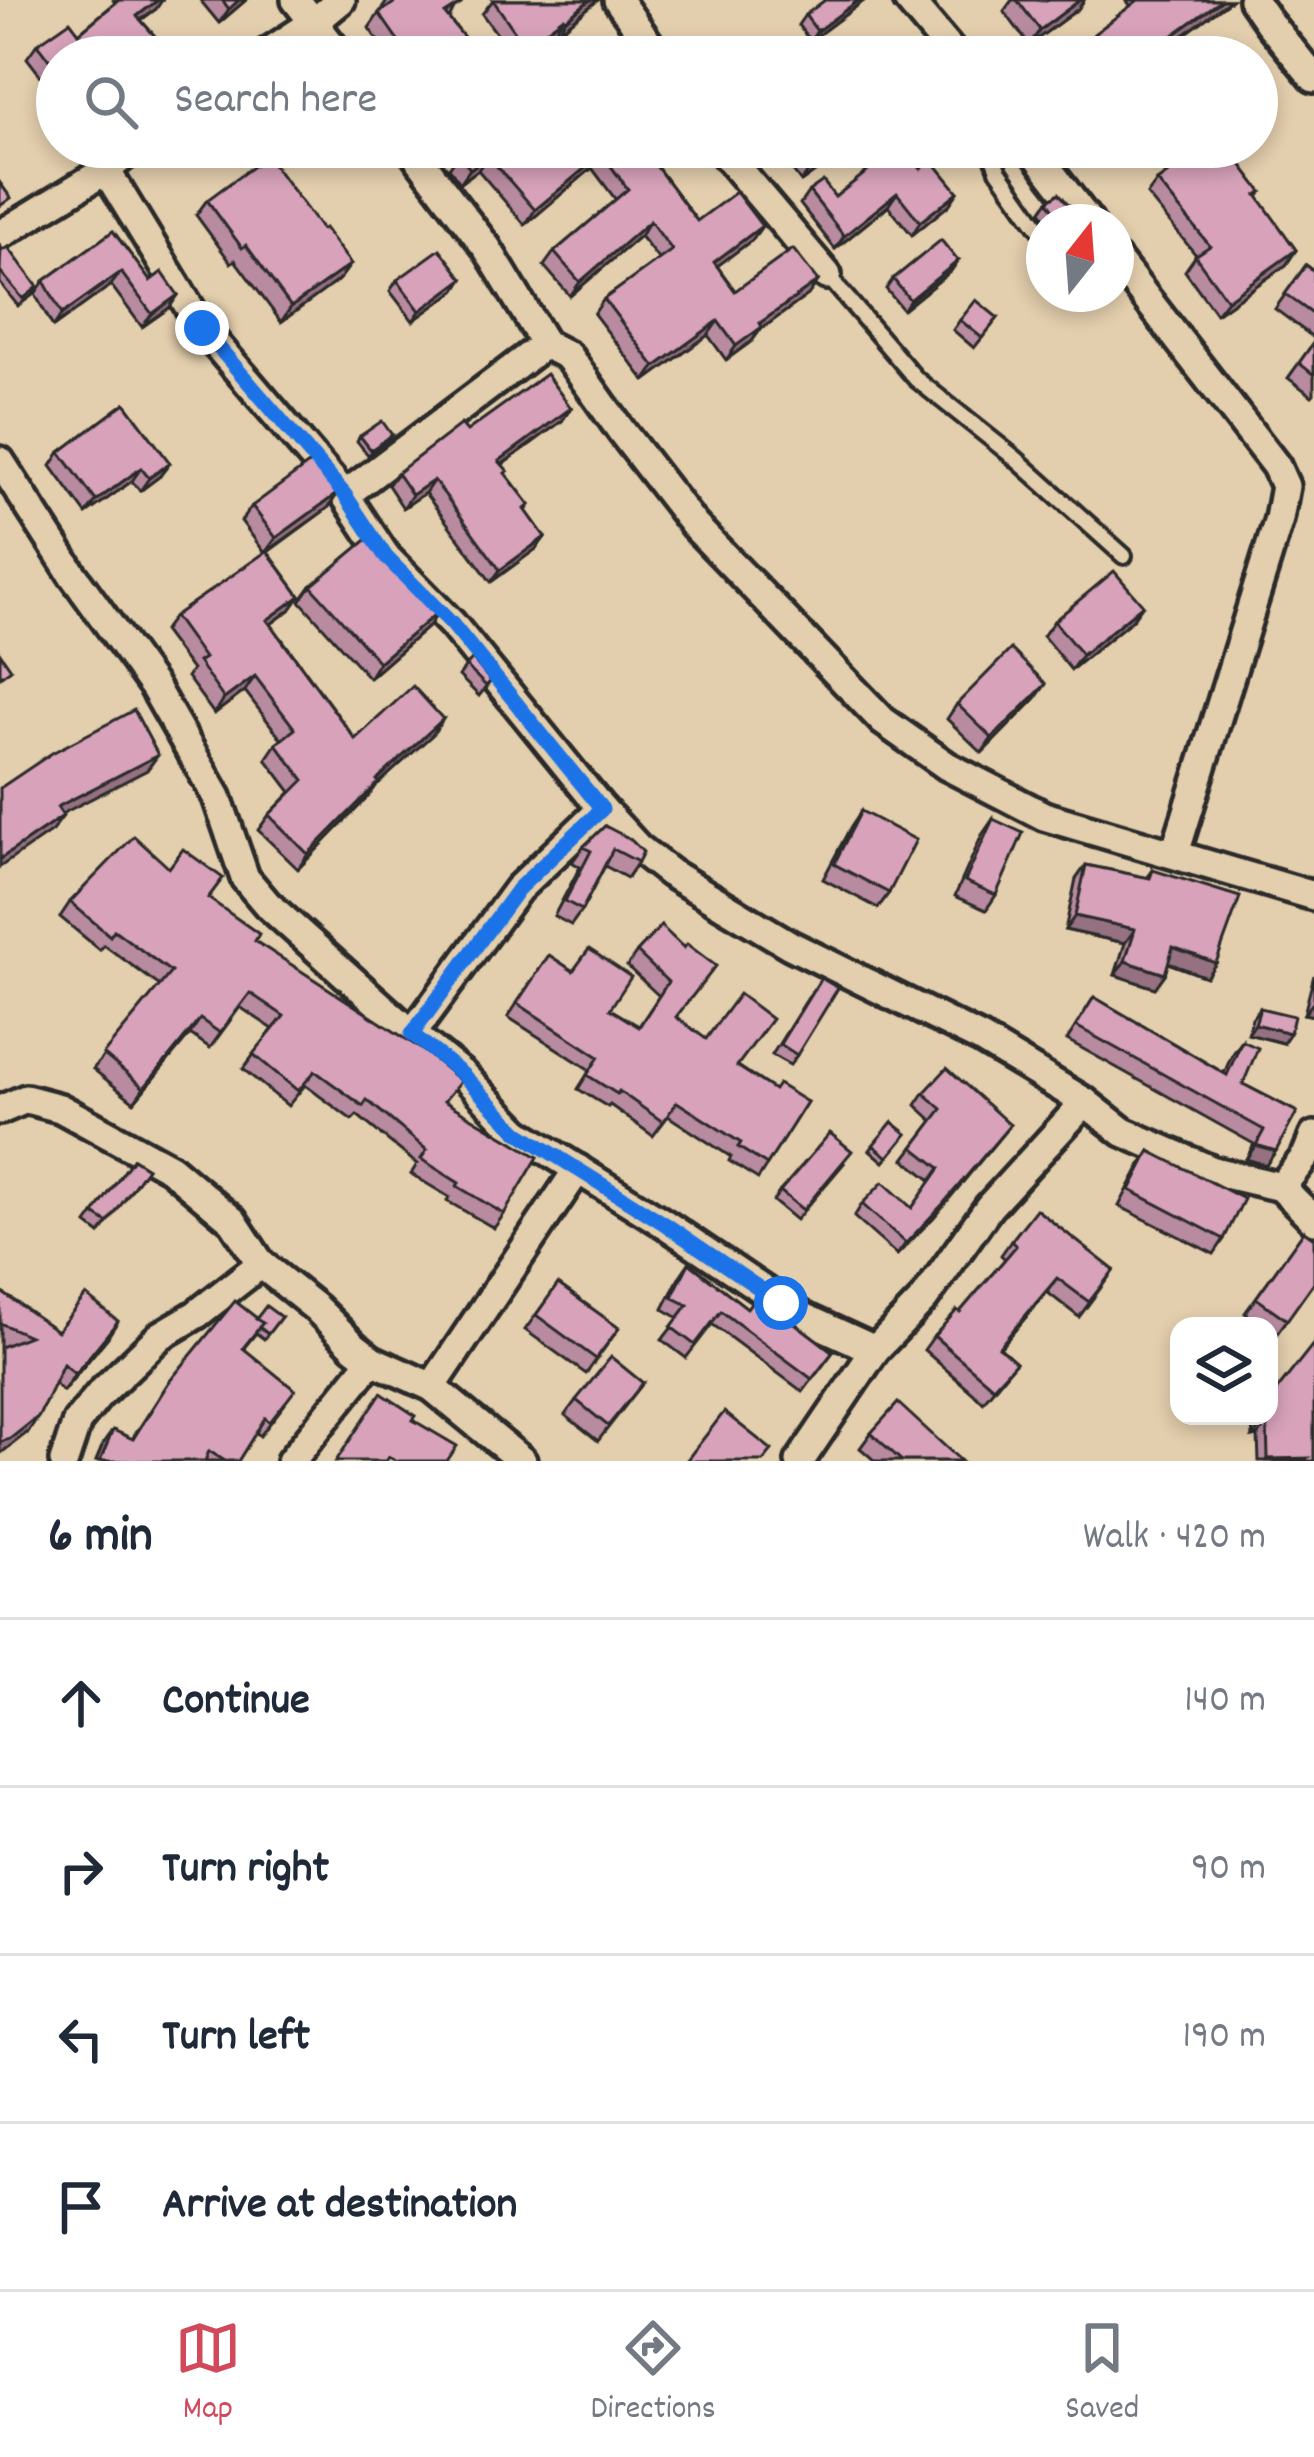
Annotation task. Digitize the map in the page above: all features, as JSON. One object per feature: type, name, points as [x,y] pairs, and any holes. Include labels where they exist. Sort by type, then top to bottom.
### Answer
[{"type":"street","points":[[281,36],[305,11],[340,0]]},
{"type":"street","points":[[618,0],[643,36]]},
{"type":"street","points":[[908,0],[938,36]]},
{"type":"street","points":[[1253,0],[1314,78]]},
{"type":"street","points":[[305,11],[325,36]]},
{"type":"street","points":[[0,235],[109,168]]},
{"type":"street","points":[[426,168],[487,248],[545,344],[568,356],[694,525],[883,721],[960,774],[1044,816],[1314,896]]},
{"type":"street","points":[[737,168],[827,275]]},
{"type":"street","points":[[1047,168],[1075,204]]},
{"type":"street","points":[[106,170],[202,328],[345,495],[386,557],[452,624],[638,848],[670,873],[790,945],[981,1039],[1085,1102],[1123,1132],[1213,1171],[1281,1187],[1314,1220]]},
{"type":"street","points":[[1134,282],[1276,466],[1285,486],[1279,519],[1175,853]]},
{"type":"street","points":[[345,495],[545,344]]},
{"type":"street","points":[[0,461],[73,575],[154,687],[217,797],[245,878],[267,904],[462,1074],[518,1132],[803,1317],[875,1350]]},
{"type":"street","points":[[412,1034],[518,889],[602,809]]},
{"type":"street","points":[[0,1110],[26,1099],[60,1108],[170,1168],[233,1221],[261,1264],[372,1360],[432,1388],[522,1461]]},
{"type":"street","points":[[800,1461],[875,1350],[923,1299],[988,1207],[1085,1102]]},
{"type":"street","points":[[1281,1187],[1306,1156],[1314,1136]]},
{"type":"street","points":[[432,1388],[578,1169]]},
{"type":"street","points":[[64,1461],[77,1422],[100,1395],[160,1336],[261,1264]]},
{"type":"street","points":[[291,1461],[372,1360]]},
{"type":"lane","points":[[997,168],[1026,210]]},
{"type":"lane","points":[[827,275],[916,379],[1015,458],[1124,556]]},
{"type":"building","points":[[119,0],[158,0],[137,16],[155,36],[48,36],[70,21],[79,33]]},
{"type":"building","points":[[458,0],[461,4],[445,14],[463,36],[395,36],[379,13],[394,3]]},
{"type":"building","points":[[493,0],[590,0],[538,36],[518,36]]},
{"type":"building","points":[[825,0],[859,0],[817,31],[805,15]]},
{"type":"building","points":[[1017,0],[1080,0],[1040,30]]},
{"type":"building","points":[[1138,0],[1222,0],[1172,36],[1094,34]]},
{"type":"building","points":[[251,168],[276,168],[351,264],[291,307],[207,200]]},
{"type":"building","points":[[498,168],[585,168],[535,210]]},
{"type":"building","points":[[612,168],[658,168],[697,221],[736,192],[762,226],[714,262],[735,291],[793,249],[818,281],[736,346],[718,321],[655,367],[604,299],[672,250],[650,221],[580,282],[554,252],[628,189]]},
{"type":"building","points":[[872,168],[938,168],[958,192],[920,222],[897,193],[844,236],[809,191],[823,181],[835,197]]},
{"type":"building","points":[[1175,168],[1244,168],[1296,250],[1227,300],[1195,256],[1210,246],[1157,181]]},
{"type":"building","points":[[0,183],[11,198],[0,206]]},
{"type":"building","points":[[1059,193],[1068,204],[1050,204]]},
{"type":"building","points":[[113,231],[150,281],[162,272],[178,295],[152,314],[121,272],[62,314],[44,281]]},
{"type":"building","points":[[941,240],[958,261],[910,300],[893,279]]},
{"type":"building","points":[[1,247],[8,247],[38,287],[23,299],[0,271]]},
{"type":"building","points":[[440,249],[463,279],[420,311],[397,280]]},
{"type":"building","points":[[1306,265],[1314,271],[1314,315],[1285,294]]},
{"type":"building","points":[[976,300],[998,318],[982,338],[960,320]]},
{"type":"building","points":[[1314,342],[1314,375],[1299,363]]},
{"type":"building","points":[[546,374],[571,408],[499,461],[530,505],[525,509],[545,537],[500,570],[434,480],[412,495],[397,473],[461,424],[467,431]]},
{"type":"building","points":[[125,403],[170,463],[149,478],[141,468],[96,501],[60,452]]},
{"type":"building","points":[[382,421],[392,435],[371,450],[360,436]]},
{"type":"building","points":[[314,460],[338,493],[276,538],[252,506]]},
{"type":"building","points":[[371,536],[439,611],[379,662],[311,586]]},
{"type":"building","points":[[267,551],[300,596],[267,620],[355,739],[413,686],[443,719],[308,854],[269,815],[304,780],[276,744],[295,729],[255,676],[224,699],[198,662],[204,658],[174,616]]},
{"type":"building","points":[[1114,571],[1143,605],[1082,655],[1054,621]]},
{"type":"building","points":[[1011,649],[1046,684],[992,738],[957,704]]},
{"type":"building","points":[[0,653],[11,669],[0,677]]},
{"type":"building","points":[[473,659],[491,681],[486,686],[466,666]]},
{"type":"building","points":[[134,710],[158,755],[57,807],[63,816],[0,859],[0,788],[52,753]]},
{"type":"building","points":[[861,811],[916,840],[889,893],[834,864]]},
{"type":"building","points":[[993,819],[1023,833],[996,895],[965,881]]},
{"type":"building","points":[[605,826],[643,852],[638,862],[613,849],[582,910],[565,901],[591,851],[583,847]]},
{"type":"building","points":[[134,836],[169,868],[183,849],[223,878],[208,898],[259,934],[255,941],[426,1052],[461,1081],[444,1101],[538,1157],[504,1214],[421,1159],[427,1150],[367,1100],[363,1106],[315,1071],[298,1091],[253,1054],[284,1016],[250,993],[220,1033],[200,1019],[144,1088],[103,1054],[171,972],[114,930],[110,936],[70,902]]},
{"type":"building","points":[[1086,865],[1150,878],[1153,870],[1240,897],[1216,963],[1173,947],[1165,974],[1125,961],[1135,929],[1075,916]]},
{"type":"building","points":[[661,926],[684,948],[687,944],[716,966],[676,1017],[706,1039],[739,994],[772,1019],[737,1066],[774,1090],[778,1084],[807,1102],[767,1165],[677,1102],[663,1122],[587,1075],[599,1057],[517,1003],[549,955],[573,971],[589,949],[631,977],[610,1009],[639,1027],[668,982],[637,952]]},
{"type":"building","points":[[821,978],[838,988],[797,1055],[780,1044]]},
{"type":"building","points":[[1094,997],[1227,1075],[1242,1041],[1258,1048],[1243,1084],[1297,1112],[1276,1151],[1256,1145],[1264,1130],[1076,1026]]},
{"type":"building","points":[[1260,1008],[1294,1016],[1290,1033],[1255,1024]]},
{"type":"building","points":[[947,1068],[1010,1125],[906,1243],[862,1204],[883,1182],[912,1208],[940,1168],[913,1147],[942,1109],[924,1093]]},
{"type":"building","points":[[892,1122],[907,1134],[888,1157],[873,1145]]},
{"type":"building","points":[[830,1133],[852,1151],[803,1210],[780,1191]]},
{"type":"building","points":[[1150,1151],[1244,1199],[1224,1239],[1130,1190]]},
{"type":"building","points":[[133,1159],[147,1168],[108,1223],[94,1214]]},
{"type":"building","points":[[1036,1209],[1114,1270],[1089,1302],[1057,1278],[999,1347],[1016,1362],[993,1387],[934,1336],[1016,1246],[1011,1241]]},
{"type":"building","points":[[1304,1231],[1314,1238],[1314,1282],[1287,1320],[1256,1298]]},
{"type":"building","points":[[689,1263],[747,1308],[760,1291],[792,1312],[788,1318],[833,1352],[812,1379],[721,1311],[695,1345],[671,1327],[688,1305],[672,1297]]},
{"type":"building","points":[[558,1284],[619,1328],[596,1359],[536,1315]]},
{"type":"building","points":[[0,1291],[57,1331],[86,1295],[118,1321],[75,1374],[63,1364],[39,1416],[0,1442],[0,1347],[29,1336],[0,1323]]},
{"type":"building","points":[[235,1301],[263,1323],[243,1348],[295,1390],[270,1422],[265,1418],[238,1461],[225,1461],[209,1451],[205,1461],[100,1461],[113,1430],[133,1439],[169,1382]]},
{"type":"building","points":[[266,1306],[281,1317],[268,1334],[256,1319]]},
{"type":"building","points":[[1314,1343],[1314,1461],[1268,1459],[1267,1425],[1278,1425],[1278,1389]]},
{"type":"building","points":[[611,1357],[643,1383],[608,1426],[576,1400]]},
{"type":"building","points":[[381,1393],[416,1416],[413,1420],[457,1446],[447,1461],[389,1457],[386,1461],[336,1461]]},
{"type":"building","points":[[898,1403],[961,1461],[902,1461],[871,1433]]},
{"type":"building","points":[[724,1412],[772,1450],[763,1461],[686,1461]]},
{"type":"route","points":[[202,328],[345,495],[386,557],[452,624],[602,809],[518,889],[412,1034],[462,1074],[518,1132],[781,1303]]}]
